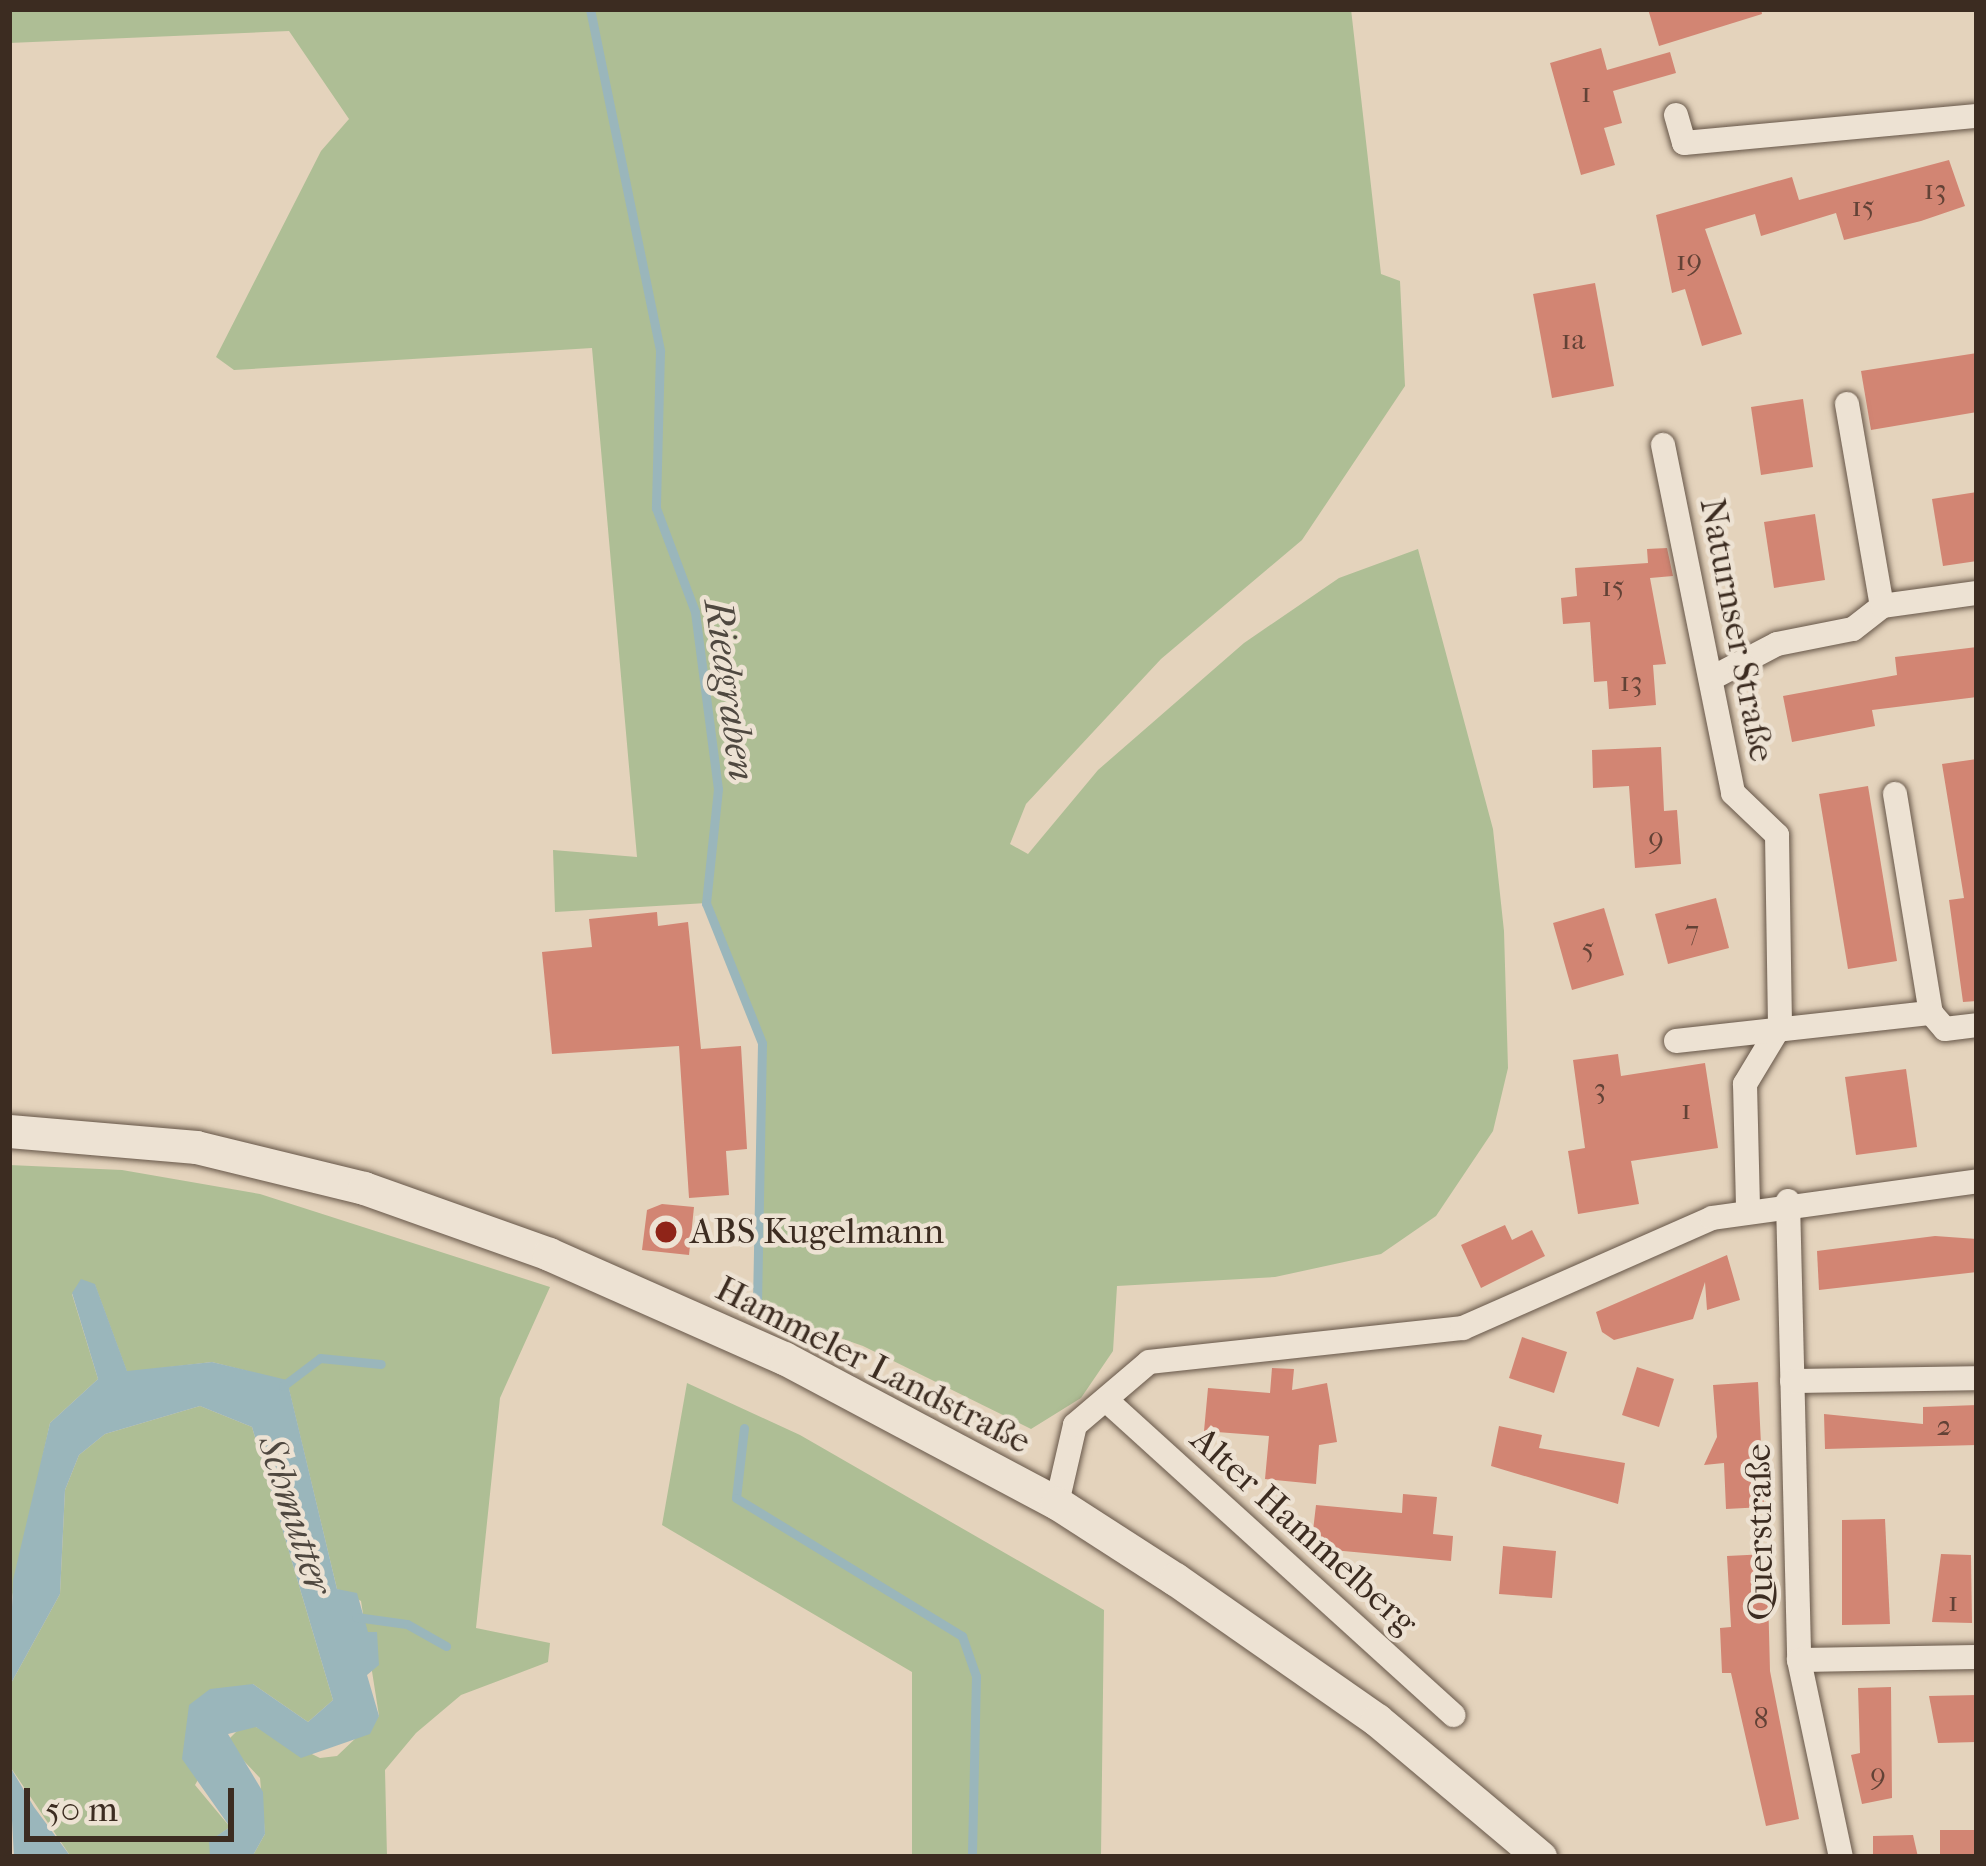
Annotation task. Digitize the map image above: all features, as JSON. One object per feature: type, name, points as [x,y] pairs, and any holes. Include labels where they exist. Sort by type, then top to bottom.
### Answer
[{"type":"main road","name":"Hammeler Landstraße","points":[[9,1131],[196,1147],[383,1194],[549,1254],[784,1358],[1057,1503],[1377,1720],[1540,1857]]},
{"type":"street","points":[[1676,115],[1684,143],[1977,116]]},
{"type":"street","points":[[1847,404],[1882,607]]},
{"type":"street","name":"Naturnser Straße","points":[[1663,445],[1733,793],[1777,835],[1780,1026]]},
{"type":"street","points":[[1712,678],[1777,644],[1853,629],[1882,607],[1977,593]]},
{"type":"street","points":[[1895,794],[1931,1013],[1945,1029],[1977,1025]]},
{"type":"street","points":[[1676,1041],[1931,1013]]},
{"type":"street","points":[[1748,1210],[1745,1084],[1780,1026]]},
{"type":"street","points":[[1057,1503],[1075,1425],[1149,1362],[1190,1352],[1392,1342],[1463,1328],[1654,1237],[1748,1210],[1788,1201],[1977,1181]]},
{"type":"street","name":"Querstraße","points":[[1788,1201],[1799,1660],[1841,1857]]},
{"type":"street","points":[[1792,1381],[1977,1378]]},
{"type":"street","name":"Alter Hammelberg","points":[[1106,1400],[1454,1715]]},
{"type":"street","points":[[1799,1660],[1977,1657]]},
{"type":"green space","points":[[9,9],[1351,9],[1381,274],[1400,281],[1405,386],[1302,540],[1161,659],[1026,804],[1010,844],[1028,854],[1098,770],[1244,643],[1339,578],[1418,549],[1493,829],[1504,931],[1508,1068],[1493,1131],[1436,1216],[1381,1254],[1275,1277],[1117,1286],[1113,1351],[1081,1398],[1031,1429],[863,1346],[757,1309],[762,1043],[707,903],[555,912],[553,850],[637,857],[592,348],[234,370],[216,357],[321,151],[349,119],[289,31],[9,43]]},
{"type":"green space","points":[[9,1165],[122,1170],[260,1194],[550,1287],[500,1398],[476,1628],[550,1643],[548,1662],[461,1695],[416,1733],[385,1770],[387,1857],[252,1857],[265,1834],[260,1778],[226,1742],[242,1726],[256,1727],[320,1758],[337,1756],[379,1716],[361,1601],[337,1589],[287,1381],[212,1362],[127,1372],[95,1285],[72,1294],[98,1379],[50,1423],[9,1611]]},
{"type":"green space","points":[[687,1383],[800,1435],[1104,1610],[1101,1857],[912,1857],[912,1672],[662,1525]]},
{"type":"green space","points":[[200,1406],[252,1427],[333,1700],[308,1722],[253,1684],[195,1785],[230,1827],[210,1841],[210,1857],[71,1857],[9,1765],[9,1687],[60,1594],[65,1490],[79,1455],[105,1434]]},
{"type":"water","points":[[81,1279],[95,1284],[127,1371],[212,1362],[287,1380],[337,1589],[357,1593],[368,1632],[377,1632],[379,1665],[367,1675],[379,1716],[370,1734],[301,1758],[256,1727],[228,1734],[263,1792],[265,1834],[252,1857],[210,1857],[209,1841],[230,1827],[182,1759],[189,1705],[210,1689],[253,1684],[308,1722],[333,1700],[252,1427],[200,1406],[105,1434],[79,1455],[65,1490],[60,1594],[9,1687],[13,1580],[50,1423],[98,1379],[72,1293]]},
{"type":"water","points":[[9,1765],[34,1807],[71,1857],[14,1857]]},
{"type":"building","points":[[1648,9],[1761,9],[1762,14],[1659,46]]},
{"type":"building","points":[[1601,48],[1607,70],[1670,52],[1676,73],[1613,91],[1622,123],[1604,128],[1615,165],[1581,175],[1550,63]]},
{"type":"building","points":[[1949,160],[1965,206],[1921,221],[1844,240],[1836,213],[1761,236],[1755,214],[1705,229],[1742,334],[1702,346],[1685,289],[1672,293],[1656,215],[1792,177],[1799,200]]},
{"type":"building","points":[[1595,283],[1614,386],[1552,398],[1533,294]]},
{"type":"building","points":[[1977,353],[1977,412],[1871,430],[1861,371]]},
{"type":"building","points":[[1803,399],[1813,467],[1761,475],[1751,407]]},
{"type":"building","points":[[1977,492],[1977,561],[1943,566],[1932,499]]},
{"type":"building","points":[[1815,514],[1825,580],[1774,588],[1764,522]]},
{"type":"building","points":[[1667,548],[1673,576],[1650,578],[1666,664],[1653,665],[1656,705],[1609,709],[1607,681],[1594,682],[1590,622],[1563,624],[1561,598],[1577,596],[1575,568],[1648,563],[1647,549]]},
{"type":"building","points":[[1977,647],[1977,697],[1872,710],[1875,726],[1792,742],[1783,696],[1897,675],[1895,657]]},
{"type":"building","points":[[1661,747],[1664,811],[1677,810],[1681,864],[1635,868],[1629,786],[1593,788],[1592,750]]},
{"type":"building","points":[[1977,759],[1977,1001],[1963,1002],[1949,900],[1964,898],[1942,764]]},
{"type":"building","points":[[1868,786],[1897,961],[1848,969],[1819,794]]},
{"type":"building","points":[[1716,898],[1729,948],[1668,964],[1655,914]]},
{"type":"building","points":[[1604,908],[1624,975],[1572,990],[1553,923]]},
{"type":"building","points":[[657,912],[658,926],[688,922],[701,1049],[741,1046],[747,1149],[726,1151],[729,1195],[689,1198],[679,1046],[552,1054],[542,952],[592,947],[589,919]]},
{"type":"building","points":[[1618,1054],[1621,1076],[1705,1063],[1718,1148],[1631,1161],[1639,1204],[1578,1214],[1568,1151],[1585,1148],[1573,1060]]},
{"type":"building","points":[[1906,1069],[1917,1147],[1856,1155],[1845,1077]]},
{"type":"building","points":[[662,1204],[694,1207],[689,1255],[642,1250],[647,1210]]},
{"type":"building","points":[[1505,1225],[1512,1240],[1532,1230],[1545,1256],[1481,1288],[1461,1245]]},
{"type":"building","points":[[1935,1236],[1977,1239],[1977,1272],[1819,1290],[1817,1251]]},
{"type":"building","points":[[1727,1255],[1740,1300],[1707,1310],[1705,1282],[1693,1319],[1614,1340],[1602,1332],[1596,1312]]},
{"type":"building","points":[[1522,1337],[1567,1352],[1554,1393],[1509,1378]]},
{"type":"building","points":[[1637,1367],[1674,1379],[1659,1427],[1622,1415]]},
{"type":"building","points":[[1272,1368],[1294,1369],[1292,1390],[1327,1383],[1337,1442],[1319,1445],[1316,1484],[1265,1479],[1269,1436],[1204,1431],[1208,1388],[1270,1393]]},
{"type":"building","points":[[1758,1382],[1764,1507],[1726,1509],[1724,1463],[1704,1465],[1717,1437],[1713,1385]]},
{"type":"building","points":[[1977,1405],[1977,1445],[1825,1449],[1824,1414],[1923,1424],[1923,1407]]},
{"type":"building","points":[[1499,1426],[1542,1435],[1539,1448],[1625,1463],[1618,1504],[1491,1466]]},
{"type":"building","points":[[1403,1494],[1437,1497],[1433,1534],[1453,1536],[1451,1561],[1311,1548],[1316,1505],[1402,1513]]},
{"type":"building","points":[[1885,1519],[1890,1624],[1842,1625],[1842,1520]]},
{"type":"building","points":[[1503,1546],[1556,1551],[1552,1598],[1499,1594]]},
{"type":"building","points":[[1767,1554],[1770,1671],[1799,1819],[1766,1826],[1731,1673],[1722,1673],[1720,1628],[1731,1627],[1727,1556]]},
{"type":"building","points":[[1941,1554],[1971,1555],[1972,1623],[1932,1622]]},
{"type":"building","points":[[1891,1687],[1892,1798],[1862,1804],[1851,1755],[1860,1753],[1858,1688]]},
{"type":"building","points":[[1977,1695],[1977,1742],[1938,1743],[1929,1696]]},
{"type":"building","points":[[1940,1830],[1977,1830],[1977,1857],[1940,1857]]},
{"type":"building","points":[[1913,1835],[1918,1857],[1873,1857],[1873,1836]]},
{"type":"waterway","name":"Riedgraben","points":[[590,9],[660,351],[656,508],[695,612],[718,789],[706,903],[762,1043],[757,1309]]},
{"type":"waterway","name":"Schmutter","points":[[283,1386],[320,1358],[381,1364]]},
{"type":"waterway","name":"Riedgraben","points":[[744,1428],[736,1498],[962,1636],[976,1676],[972,1857]]},
{"type":"waterway","name":"Schmutter","points":[[356,1617],[407,1624],[446,1646]]},
{"type":"place","name":"ABS Kugelmann","points":[[666,1232]]}]
